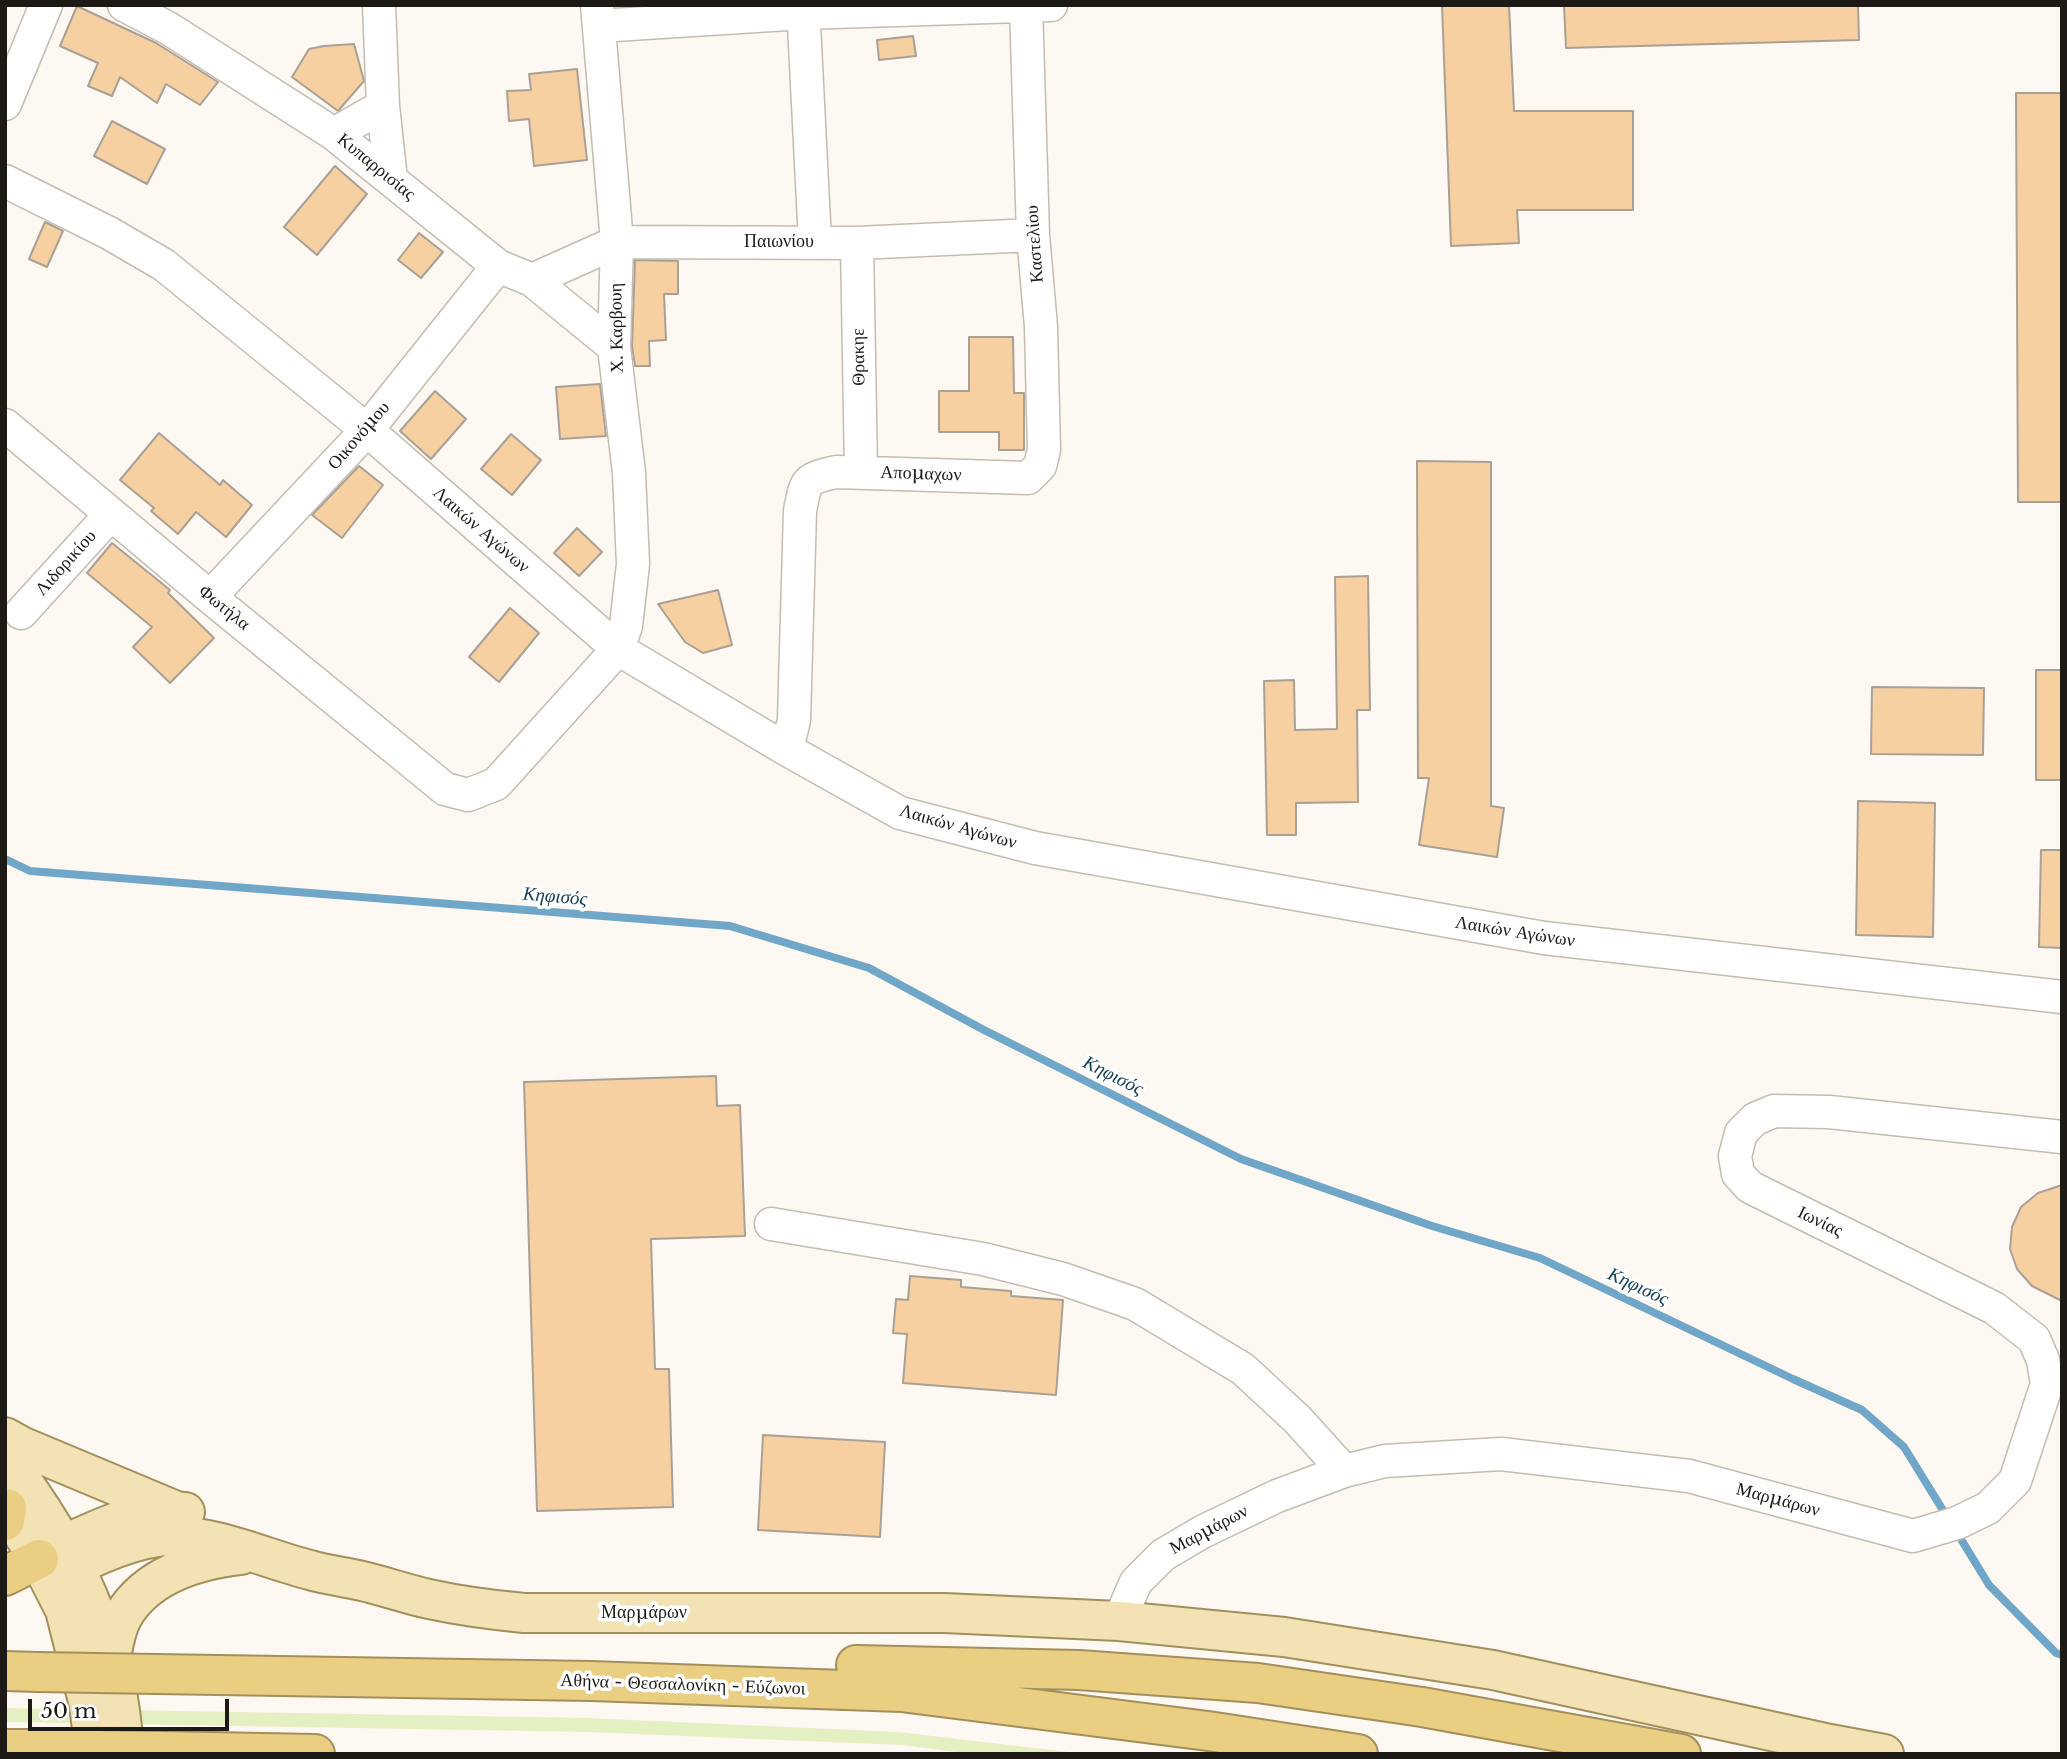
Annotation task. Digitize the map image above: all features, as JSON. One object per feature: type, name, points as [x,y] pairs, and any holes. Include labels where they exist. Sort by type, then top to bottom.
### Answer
[{"type":"highway","points":[[5,1576],[57,1562]]},
{"type":"highway","points":[[591,1681],[780,1663],[1079,1670],[1258,1683],[1422,1707],[1681,1754]]},
{"type":"highway","name":"Αθήνα - Θεσσαλονίκη - Εύζωνοι","points":[[21,1672],[591,1681],[901,1692],[1208,1731],[1358,1754]]},
{"type":"highway","points":[[19,1749],[315,1754]]},
{"type":"main road","points":[[5,1437],[176,1510]]},
{"type":"main road","points":[[5,1458],[57,1562],[65,1610],[89,1705],[95,1754]]},
{"type":"main road","name":"Μαρμάρων","points":[[57,1562],[124,1518],[149,1511],[176,1510],[223,1517],[265,1530],[316,1551],[361,1581]]},
{"type":"main road","points":[[6,1512],[90,1598],[141,1752]]},
{"type":"main road","name":"Μαρμάρων","points":[[57,1562],[151,1538],[172,1536],[216,1541],[306,1569],[427,1599],[474,1608],[524,1613],[944,1613],[1119,1621]]},
{"type":"main road","points":[[110,1663],[124,1615],[134,1601],[156,1582],[193,1564],[257,1553]]},
{"type":"main road","points":[[1119,1621],[1284,1637],[1493,1670],[1884,1754]]},
{"type":"street","points":[[5,104],[47,5]]},
{"type":"street","name":"Κυπαρρισίας","points":[[124,5],[167,16],[334,134],[498,266],[532,280],[614,347]]},
{"type":"street","points":[[379,5],[383,106],[391,180]]},
{"type":"street","points":[[598,16],[803,9],[1034,6]]},
{"type":"street","name":"Καστελίου","points":[[1028,478],[1040,466],[1044,450],[1041,327],[1033,235],[1034,6]]},
{"type":"street","points":[[803,9],[815,242]]},
{"type":"street","name":"Χ. Καρβουη","points":[[598,16],[617,242],[614,347],[629,473],[633,564],[626,626],[618,649]]},
{"type":"street","points":[[334,134],[383,106]]},
{"type":"street","name":"Λαικών Αγώνων","points":[[5,181],[109,233],[164,265],[367,430],[618,649],[783,748],[900,813],[1035,848],[1544,938],[2062,997]]},
{"type":"street","name":"Παιωνίου","points":[[532,280],[617,242],[857,243],[1033,235]]},
{"type":"street","name":"Θρακηε","points":[[857,243],[861,472]]},
{"type":"street","name":"Οικονόμου","points":[[210,597],[367,430],[498,266]]},
{"type":"street","name":"Φωτήλα","points":[[5,425],[444,789],[468,795],[496,784],[618,649]]},
{"type":"street","name":"Απομαχων","points":[[783,748],[790,737],[794,720],[800,511],[805,487],[813,477],[836,472],[861,472],[1028,478]]},
{"type":"street","name":"Λιδορικίου","points":[[21,613],[111,513]]},
{"type":"street","name":"Ιωνίας","points":[[1913,1536],[1956,1523],[1988,1508],[2015,1481],[2047,1384],[2043,1360],[2034,1339],[1994,1308],[1750,1187],[1738,1174],[1735,1156],[1741,1133],[1755,1119],[1774,1111],[1829,1112],[2062,1137]]},
{"type":"street","points":[[771,1224],[983,1259],[1063,1279],[1135,1304],[1243,1369],[1298,1420],[1345,1471]]},
{"type":"street","name":"Μαρμάρων","points":[[1119,1621],[1136,1581],[1163,1555],[1202,1531],[1278,1496],[1345,1471],[1385,1461],[1500,1454],[1689,1476],[1913,1536]]},
{"type":"green space","points":[[5,1708],[587,1718],[898,1732],[1085,1754],[972,1754],[902,1745],[588,1732],[5,1722]]},
{"type":"building","points":[[1442,5],[1509,5],[1514,111],[1633,111],[1633,210],[1517,210],[1519,243],[1451,246]]},
{"type":"building","points":[[1564,5],[1858,5],[1859,40],[1566,48]]},
{"type":"building","points":[[77,6],[156,43],[218,82],[200,105],[166,84],[157,103],[120,77],[112,96],[88,86],[98,63],[60,46]]},
{"type":"building","points":[[913,36],[916,56],[879,60],[877,40]]},
{"type":"building","points":[[354,44],[364,81],[338,111],[292,77],[309,49]]},
{"type":"building","points":[[577,69],[587,160],[534,166],[529,119],[509,121],[507,91],[531,90],[529,74]]},
{"type":"building","points":[[2016,93],[2062,93],[2062,502],[2018,502]]},
{"type":"building","points":[[112,121],[165,149],[147,184],[94,156]]},
{"type":"building","points":[[335,166],[367,194],[317,255],[284,227]]},
{"type":"building","points":[[45,222],[63,231],[47,267],[29,259]]},
{"type":"building","points":[[419,233],[443,252],[421,278],[398,260]]},
{"type":"building","points":[[635,260],[678,261],[678,294],[664,294],[666,340],[649,341],[650,366],[635,366],[632,346]]},
{"type":"building","points":[[969,337],[1013,337],[1014,393],[1024,393],[1024,450],[999,450],[999,432],[939,432],[939,391],[969,391]]},
{"type":"building","points":[[600,384],[606,436],[560,439],[556,387]]},
{"type":"building","points":[[435,391],[466,419],[431,459],[400,431]]},
{"type":"building","points":[[159,433],[220,485],[223,480],[252,505],[226,537],[196,512],[178,534],[151,511],[154,508],[120,480]]},
{"type":"building","points":[[511,434],[541,460],[512,495],[481,469]]},
{"type":"building","points":[[1417,461],[1491,462],[1491,806],[1504,808],[1497,857],[1419,845],[1429,778],[1418,778]]},
{"type":"building","points":[[359,466],[383,485],[342,538],[312,515]]},
{"type":"building","points":[[577,528],[602,552],[579,576],[554,553]]},
{"type":"building","points":[[112,543],[170,590],[168,593],[214,638],[170,683],[133,647],[152,627],[87,573]]},
{"type":"building","points":[[1368,576],[1370,710],[1357,710],[1358,802],[1296,803],[1296,835],[1267,835],[1264,681],[1294,680],[1295,730],[1337,729],[1335,577]]},
{"type":"building","points":[[718,590],[732,645],[703,653],[685,642],[658,604]]},
{"type":"building","points":[[510,608],[539,633],[499,682],[469,657]]},
{"type":"building","points":[[2036,670],[2062,670],[2062,780],[2036,780]]},
{"type":"building","points":[[1872,687],[1984,688],[1983,755],[1871,754]]},
{"type":"building","points":[[1858,801],[1935,803],[1933,937],[1856,935]]},
{"type":"building","points":[[2041,850],[2062,850],[2062,948],[2039,947]]},
{"type":"building","points":[[716,1076],[717,1106],[740,1105],[745,1236],[651,1239],[655,1369],[669,1369],[673,1507],[537,1511],[524,1082]]},
{"type":"building","points":[[2062,1185],[2062,1301],[2032,1286],[2017,1269],[2010,1249],[2012,1227],[2021,1207],[2038,1193]]},
{"type":"building","points":[[910,1276],[961,1280],[961,1287],[1011,1291],[1011,1296],[1063,1300],[1056,1395],[903,1383],[907,1334],[893,1333],[896,1299],[908,1300]]},
{"type":"building","points":[[763,1435],[885,1442],[880,1537],[758,1530]]},
{"type":"waterway","name":"Κηφισός","points":[[5,859],[30,871],[730,926],[869,968],[984,1030],[1241,1159],[1432,1226],[1540,1258],[1862,1410],[1904,1447],[1949,1520]]},
{"type":"waterway","name":"Κηφισός","points":[[1956,1531],[1989,1585],[2056,1653],[2062,1655]]}]
